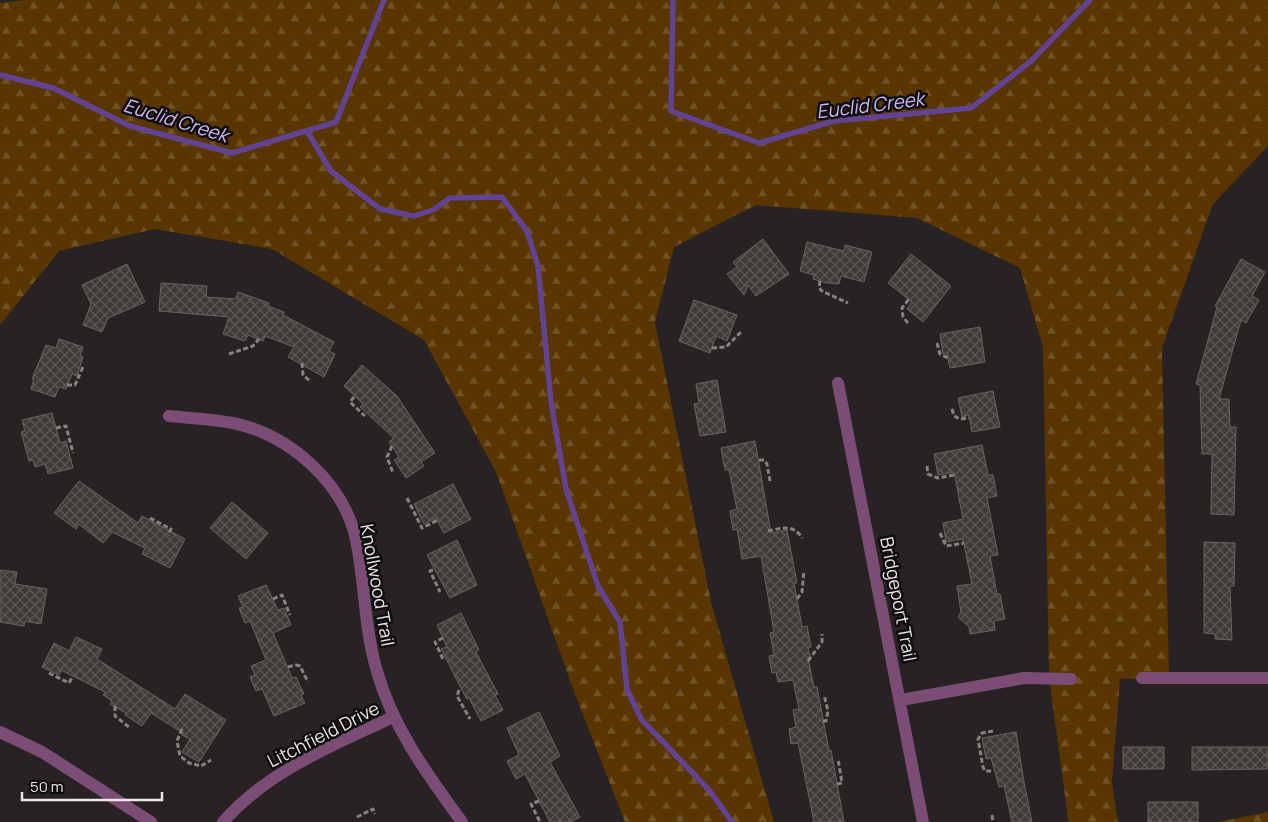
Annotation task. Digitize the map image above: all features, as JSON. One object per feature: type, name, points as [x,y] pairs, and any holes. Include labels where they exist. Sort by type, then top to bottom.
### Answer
[{"type":"street","name":"Bridgeport Trail","points":[[838,383],[901,700],[923,822]]},
{"type":"street","name":"Knollwood Trail","points":[[169,416],[234,424],[267,435],[302,457],[330,487],[346,512],[355,538],[371,650],[394,718],[421,766],[462,822]]},
{"type":"street","points":[[901,700],[1024,678],[1071,679]]},
{"type":"street","points":[[1142,678],[1268,678]]},
{"type":"street","name":"Litchfield Drive","points":[[224,822],[257,789],[296,763],[394,718]]},
{"type":"street","points":[[0,732],[42,752],[151,822]]},
{"type":"path","points":[[820,281],[819,288],[822,291],[848,303]]},
{"type":"path","points":[[908,323],[903,317],[902,308],[909,299]]},
{"type":"path","points":[[712,348],[726,347],[741,332]]},
{"type":"path","points":[[229,354],[253,346],[259,339]]},
{"type":"path","points":[[937,343],[940,354],[948,358]]},
{"type":"path","points":[[302,364],[304,375],[311,382]]},
{"type":"path","points":[[67,385],[75,385],[84,367]]},
{"type":"path","points":[[354,397],[350,402],[365,416]]},
{"type":"path","points":[[952,409],[954,416],[960,420],[969,418]]},
{"type":"path","points":[[56,428],[66,426],[73,453]]},
{"type":"path","points":[[392,446],[387,457],[394,473]]},
{"type":"path","points":[[759,460],[764,460],[767,464],[770,482]]},
{"type":"path","points":[[927,466],[928,474],[935,478],[954,475]]},
{"type":"path","points":[[408,498],[422,528],[438,520]]},
{"type":"path","points":[[150,518],[171,528],[168,535]]},
{"type":"path","points":[[768,531],[789,527],[798,532],[802,538]]},
{"type":"path","points":[[940,533],[946,546],[964,543]]},
{"type":"path","points":[[432,570],[430,571],[440,592]]},
{"type":"path","points":[[796,599],[802,592],[804,571]]},
{"type":"path","points":[[274,598],[282,595],[290,615]]},
{"type":"path","points":[[808,661],[822,642],[822,634]]},
{"type":"path","points":[[443,638],[435,642],[444,659]]},
{"type":"path","points":[[288,667],[300,666],[308,682]]},
{"type":"path","points":[[49,673],[69,683],[72,676]]},
{"type":"path","points":[[459,690],[457,696],[470,719]]},
{"type":"path","points":[[823,721],[826,720],[828,711],[824,695]]},
{"type":"path","points":[[115,706],[115,716],[129,727]]},
{"type":"path","points":[[182,729],[177,741],[180,756],[189,763],[201,766],[211,760]]},
{"type":"path","points":[[993,731],[982,733],[978,739],[983,767],[985,771],[993,771]]},
{"type":"path","points":[[837,784],[842,783],[838,759]]},
{"type":"path","points":[[539,801],[531,804],[540,822]]},
{"type":"path","points":[[357,818],[372,809],[375,814]]},
{"type":"path","points":[[992,815],[993,822]]},
{"type":"green space","points":[[24,0],[1268,0],[1268,146],[1213,204],[1162,348],[1169,677],[1120,679],[1112,782],[1118,822],[1069,822],[1068,818],[1049,677],[1043,347],[1020,268],[917,218],[756,205],[674,247],[655,322],[711,602],[774,822],[625,822],[573,689],[496,472],[424,340],[272,249],[155,229],[59,251],[0,325],[0,3]]},
{"type":"green space","points":[[1268,812],[1268,822],[1218,822]]},
{"type":"building","points":[[763,239],[789,274],[756,296],[748,285],[744,295],[727,274],[737,267],[733,262]]},
{"type":"building","points":[[807,242],[844,251],[845,245],[872,252],[864,282],[841,276],[839,284],[827,283],[813,279],[814,275],[800,271]]},
{"type":"building","points":[[911,254],[951,286],[923,322],[907,309],[912,302],[888,283]]},
{"type":"building","points":[[1241,259],[1265,272],[1252,296],[1259,300],[1246,323],[1241,320],[1219,399],[1229,399],[1230,427],[1236,427],[1234,515],[1211,514],[1212,454],[1202,454],[1200,385],[1196,384],[1217,307],[1215,306]]},
{"type":"building","points":[[127,264],[145,302],[108,318],[102,332],[83,325],[91,304],[82,285]]},
{"type":"building","points":[[161,283],[207,286],[206,297],[236,299],[238,292],[269,303],[268,306],[284,312],[283,315],[334,342],[329,351],[335,354],[324,377],[288,357],[294,347],[265,336],[263,341],[248,335],[245,341],[223,334],[229,317],[159,311]]},
{"type":"building","points":[[694,300],[737,315],[727,341],[716,336],[710,353],[679,341]]},
{"type":"building","points":[[980,327],[985,362],[950,368],[947,353],[943,354],[940,334]]},
{"type":"building","points":[[59,339],[83,347],[80,356],[83,357],[77,376],[72,374],[66,389],[59,387],[55,397],[31,389],[34,379],[32,379],[46,345],[56,348]]},
{"type":"building","points":[[362,365],[397,396],[435,453],[421,462],[424,466],[406,478],[394,460],[399,457],[389,442],[394,438],[360,407],[363,404],[344,386]]},
{"type":"building","points":[[717,380],[726,432],[700,436],[694,404],[699,403],[696,384]]},
{"type":"building","points":[[993,391],[1000,427],[972,432],[969,415],[962,417],[958,398]]},
{"type":"building","points":[[52,413],[60,443],[66,441],[73,468],[48,474],[45,464],[35,467],[33,460],[29,461],[21,432],[25,431],[22,420]]},
{"type":"building","points":[[755,441],[771,533],[787,530],[797,583],[794,583],[802,627],[807,626],[811,647],[808,647],[810,657],[808,658],[814,687],[817,687],[829,751],[831,750],[844,822],[814,822],[798,743],[791,744],[789,729],[796,727],[793,710],[799,709],[793,680],[778,682],[776,672],[772,673],[769,656],[774,655],[770,633],[774,632],[761,556],[742,559],[737,529],[733,530],[730,511],[737,509],[729,470],[725,470],[721,448]]},
{"type":"building","points":[[982,445],[988,475],[993,475],[997,496],[987,498],[998,555],[990,556],[997,594],[1000,594],[1005,619],[994,621],[995,630],[970,634],[969,627],[958,617],[961,612],[957,586],[972,584],[963,539],[946,542],[943,523],[963,519],[954,472],[938,475],[934,454]]},
{"type":"building","points":[[79,481],[138,523],[142,516],[185,539],[170,568],[142,554],[145,548],[112,532],[103,543],[79,524],[76,529],[54,513]]},
{"type":"building","points":[[453,484],[471,519],[444,533],[436,518],[424,524],[414,504]]},
{"type":"building","points":[[232,502],[268,533],[246,559],[210,528]]},
{"type":"building","points":[[457,540],[477,585],[450,598],[427,555]]},
{"type":"building","points":[[1204,542],[1235,543],[1234,586],[1230,586],[1232,640],[1215,639],[1215,634],[1204,633]]},
{"type":"building","points":[[0,570],[17,572],[15,584],[47,589],[41,624],[25,621],[24,626],[0,622]]},
{"type":"building","points":[[266,585],[278,610],[284,608],[291,625],[273,633],[292,678],[296,677],[304,694],[301,695],[305,703],[274,716],[262,689],[256,691],[250,677],[255,675],[251,666],[266,660],[250,621],[245,623],[239,608],[243,607],[238,596]]},
{"type":"building","points":[[461,613],[479,650],[476,652],[498,694],[495,695],[503,710],[481,721],[469,698],[467,699],[464,694],[441,649],[447,647],[437,625]]},
{"type":"building","points":[[76,637],[102,649],[97,659],[175,709],[185,694],[226,720],[199,762],[182,752],[190,739],[151,713],[142,726],[125,715],[126,713],[110,704],[112,701],[103,695],[105,692],[61,670],[59,675],[42,667],[54,643],[69,651]]},
{"type":"building","points":[[539,712],[560,756],[550,762],[580,817],[570,822],[550,822],[525,774],[516,779],[507,761],[519,755],[507,728]]},
{"type":"building","points":[[1016,732],[1032,822],[1012,822],[1004,786],[999,787],[991,758],[986,759],[982,738]]},
{"type":"building","points":[[1123,747],[1164,747],[1164,769],[1123,769]]},
{"type":"building","points":[[1192,747],[1268,747],[1268,769],[1192,770]]},
{"type":"building","points":[[1148,802],[1198,802],[1198,822],[1148,822]]},
{"type":"waterway","name":"Euclid Creek","points":[[0,75],[53,88],[130,126],[232,153],[336,122],[384,0]]},
{"type":"waterway","name":"Euclid Creek","points":[[673,0],[671,111],[759,143],[834,121],[971,108],[1031,61],[1090,0]]},
{"type":"waterway","points":[[307,131],[331,171],[380,209],[414,216],[433,210],[450,198],[502,197],[527,231],[538,266],[551,402],[566,489],[598,586],[620,622],[627,689],[641,719],[710,791],[732,822]]}]
